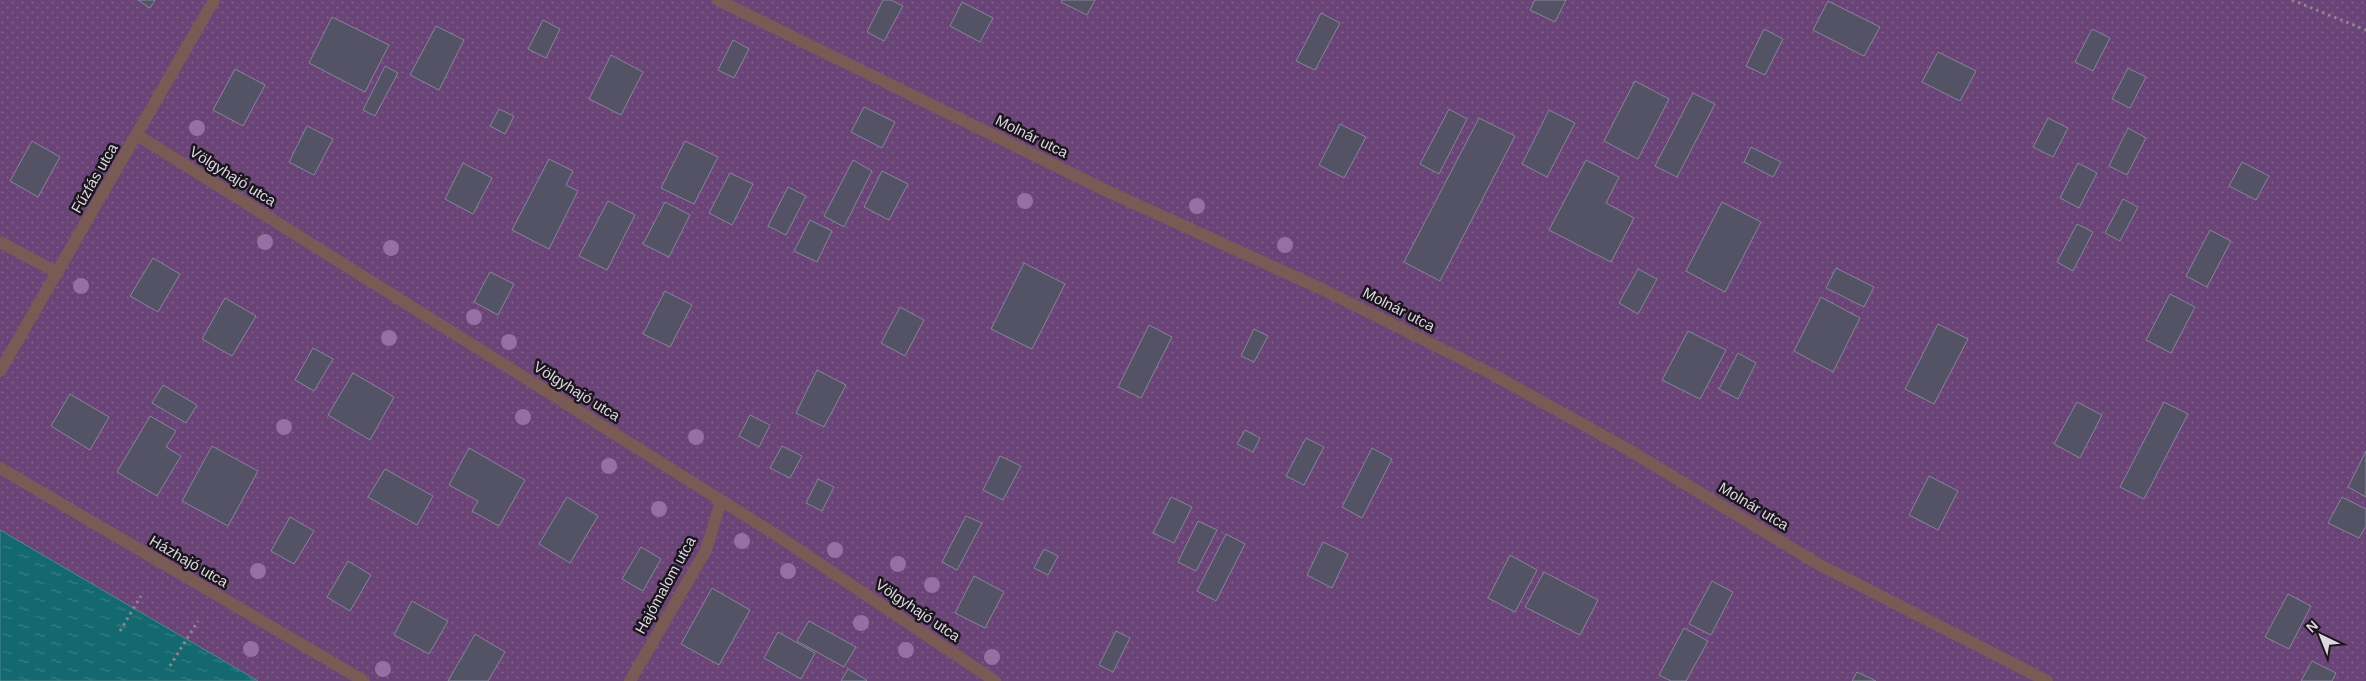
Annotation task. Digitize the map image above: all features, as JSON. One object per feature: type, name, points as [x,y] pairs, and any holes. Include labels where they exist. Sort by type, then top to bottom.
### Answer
[{"type":"street","name":"Fűzfás utca","points":[[0,371],[214,0]]},
{"type":"street","name":"Molnár utca","points":[[718,0],[1088,181],[1324,290],[1492,374],[1629,450],[1820,565],[2047,681]]},
{"type":"street","name":"Völgyhajó utca","points":[[137,135],[721,500],[995,681]]},
{"type":"street","points":[[0,242],[58,273]]},
{"type":"street","name":"Házhajó utca","points":[[0,468],[364,681]]},
{"type":"street","name":"Hajómalom utca","points":[[630,681],[706,550],[721,500]]},
{"type":"path","points":[[2292,0],[2366,30]]},
{"type":"path","points":[[120,631],[141,596]]},
{"type":"path","points":[[170,666],[198,621]]},
{"type":"shaded area","points":[[0,0],[2366,0],[2366,681],[258,681],[0,530]]},
{"type":"water","points":[[0,530],[258,681],[0,681]]},
{"type":"building","points":[[138,0],[155,0],[150,8]]},
{"type":"building","points":[[883,0],[891,0],[903,6],[884,41],[867,32]]},
{"type":"building","points":[[1062,0],[1095,0],[1087,15],[1061,2]]},
{"type":"building","points":[[1535,0],[1566,0],[1555,22],[1530,10]]},
{"type":"building","points":[[1828,1],[1880,27],[1864,56],[1813,30]]},
{"type":"building","points":[[962,2],[993,18],[980,42],[950,26]]},
{"type":"building","points":[[1321,13],[1340,23],[1315,70],[1296,61]]},
{"type":"building","points":[[332,17],[389,45],[365,92],[309,63]]},
{"type":"building","points":[[543,20],[560,29],[546,58],[528,49]]},
{"type":"building","points":[[436,26],[464,40],[439,90],[410,75]]},
{"type":"building","points":[[1764,29],[1783,39],[1765,75],[1746,66]]},
{"type":"building","points":[[2092,29],[2110,38],[2093,71],[2075,62]]},
{"type":"building","points":[[733,40],[749,49],[734,78],[718,70]]},
{"type":"building","points":[[1938,52],[1976,71],[1960,101],[1922,82]]},
{"type":"building","points":[[611,55],[643,72],[621,115],[589,99]]},
{"type":"building","points":[[385,66],[398,73],[375,116],[363,110]]},
{"type":"building","points":[[2128,68],[2146,77],[2130,108],[2112,99]]},
{"type":"building","points":[[235,69],[265,85],[243,126],[213,110]]},
{"type":"building","points":[[1635,81],[1669,99],[1638,159],[1604,141]]},
{"type":"building","points":[[1693,93],[1715,104],[1677,177],[1655,166]]},
{"type":"building","points":[[864,107],[895,122],[882,148],[851,132]]},
{"type":"building","points":[[499,109],[514,116],[505,134],[490,126]]},
{"type":"building","points":[[1449,109],[1467,119],[1439,174],[1420,164]]},
{"type":"building","points":[[1549,110],[1575,123],[1547,177],[1522,164]]},
{"type":"building","points":[[1479,118],[1515,136],[1440,281],[1404,262]]},
{"type":"building","points":[[2048,118],[2068,128],[2053,157],[2033,147]]},
{"type":"building","points":[[1340,124],[1366,137],[1344,178],[1319,165]]},
{"type":"building","points":[[307,126],[333,139],[314,175],[289,162]]},
{"type":"building","points":[[2128,128],[2146,138],[2127,175],[2109,166]]},
{"type":"building","points":[[32,141],[60,157],[38,197],[10,181]]},
{"type":"building","points":[[685,141],[718,157],[694,204],[661,188]]},
{"type":"building","points":[[1751,147],[1781,162],[1773,177],[1744,162]]},
{"type":"building","points":[[549,159],[573,171],[566,185],[578,191],[549,249],[512,230]]},
{"type":"building","points":[[853,160],[872,171],[844,227],[824,216]]},
{"type":"building","points":[[1586,160],[1619,177],[1606,203],[1634,218],[1611,262],[1549,230]]},
{"type":"building","points":[[2242,162],[2269,176],[2256,200],[2229,186]]},
{"type":"building","points":[[463,163],[492,178],[473,214],[445,199]]},
{"type":"building","points":[[2078,163],[2097,173],[2079,208],[2060,198]]},
{"type":"building","points":[[882,171],[908,184],[889,220],[864,207]]},
{"type":"building","points":[[730,173],[753,184],[732,225],[709,213]]},
{"type":"building","points":[[788,187],[806,196],[786,235],[768,226]]},
{"type":"building","points":[[2123,199],[2138,207],[2120,241],[2105,233]]},
{"type":"building","points":[[608,201],[635,215],[607,270],[579,256]]},
{"type":"building","points":[[665,202],[690,215],[669,257],[643,244]]},
{"type":"building","points":[[1722,202],[1761,222],[1725,292],[1686,271]]},
{"type":"building","points":[[810,220],[832,231],[817,262],[794,251]]},
{"type":"building","points":[[2077,224],[2093,232],[2073,271],[2057,262]]},
{"type":"building","points":[[2210,230],[2231,241],[2207,287],[2186,276]]},
{"type":"building","points":[[153,258],[180,274],[158,312],[130,296]]},
{"type":"building","points":[[1024,263],[1065,284],[1032,349],[991,329]]},
{"type":"building","points":[[1836,268],[1874,287],[1864,307],[1826,288]]},
{"type":"building","points":[[1638,269],[1657,279],[1638,314],[1619,303]]},
{"type":"building","points":[[490,272],[514,284],[498,315],[474,302]]},
{"type":"building","points":[[665,291],[692,305],[670,347],[643,334]]},
{"type":"building","points":[[2170,294],[2195,307],[2171,353],[2146,340]]},
{"type":"building","points":[[1821,297],[1860,318],[1833,372],[1794,351]]},
{"type":"building","points":[[225,298],[256,316],[232,356],[202,339]]},
{"type":"building","points":[[900,307],[924,320],[905,356],[881,343]]},
{"type":"building","points":[[1938,324],[1968,339],[1934,404],[1905,389]]},
{"type":"building","points":[[1149,325],[1172,337],[1141,398],[1118,387]]},
{"type":"building","points":[[1254,329],[1268,336],[1254,362],[1241,356]]},
{"type":"building","points":[[1688,331],[1726,350],[1700,399],[1662,380]]},
{"type":"building","points":[[313,348],[333,359],[314,391],[295,380]]},
{"type":"building","points":[[1738,353],[1756,363],[1738,399],[1719,389]]},
{"type":"building","points":[[817,370],[846,385],[824,427],[796,413]]},
{"type":"building","points":[[353,373],[394,397],[370,440],[328,415]]},
{"type":"building","points":[[163,385],[197,405],[186,423],[152,403]]},
{"type":"building","points":[[70,394],[109,417],[90,450],[51,426]]},
{"type":"building","points":[[2077,402],[2102,415],[2080,458],[2054,444]]},
{"type":"building","points":[[2164,402],[2188,414],[2144,499],[2120,487]]},
{"type":"building","points":[[750,415],[770,425],[759,447],[739,436]]},
{"type":"building","points":[[150,416],[176,431],[166,447],[181,456],[157,496],[117,472]]},
{"type":"building","points":[[1245,430],[1260,438],[1253,452],[1237,444]]},
{"type":"building","points":[[1306,438],[1324,447],[1304,485],[1286,476]]},
{"type":"building","points":[[212,446],[258,471],[228,526],[182,501]]},
{"type":"building","points":[[782,446],[802,456],[790,478],[770,468]]},
{"type":"building","points":[[469,448],[525,480],[499,526],[472,511],[478,501],[449,485]]},
{"type":"building","points":[[1372,448],[1392,459],[1362,518],[1342,507]]},
{"type":"building","points":[[2366,451],[2366,497],[2348,487]]},
{"type":"building","points":[[1000,456],[1021,466],[1003,500],[983,490]]},
{"type":"building","points":[[385,469],[433,496],[417,525],[368,497]]},
{"type":"building","points":[[1929,476],[1958,491],[1938,530],[1909,515]]},
{"type":"building","points":[[818,479],[834,487],[822,511],[806,503]]},
{"type":"building","points":[[567,497],[598,516],[570,563],[539,544]]},
{"type":"building","points":[[1171,497],[1192,507],[1174,543],[1153,533]]},
{"type":"building","points":[[2342,497],[2366,509],[2366,526],[2359,538],[2328,523]]},
{"type":"building","points":[[966,516],[982,523],[957,570],[942,562]]},
{"type":"building","points":[[290,517],[314,531],[294,564],[271,551]]},
{"type":"building","points":[[1198,521],[1217,530],[1196,571],[1178,562]]},
{"type":"building","points":[[1226,534],[1245,544],[1216,601],[1197,591]]},
{"type":"building","points":[[1323,542],[1348,554],[1332,588],[1307,575]]},
{"type":"building","points":[[641,547],[661,559],[643,591],[622,579]]},
{"type":"building","points":[[1044,549],[1058,556],[1048,575],[1034,568]]},
{"type":"building","points":[[1510,555],[1537,570],[1515,612],[1488,598]]},
{"type":"building","points":[[348,561],[371,575],[350,611],[327,597]]},
{"type":"building","points":[[1544,572],[1598,600],[1580,635],[1525,607]]},
{"type":"building","points":[[974,576],[1004,592],[985,628],[955,613]]},
{"type":"building","points":[[1712,581],[1733,592],[1711,635],[1689,624]]},
{"type":"building","points":[[712,588],[750,610],[719,665],[681,644]]},
{"type":"building","points":[[2288,594],[2311,606],[2289,649],[2265,637]]},
{"type":"building","points":[[412,601],[448,621],[429,654],[394,635]]},
{"type":"building","points":[[809,621],[856,647],[844,667],[797,641]]},
{"type":"building","points":[[1684,628],[1708,641],[1686,681],[1671,681],[1659,675]]},
{"type":"building","points":[[1116,631],[1130,638],[1113,672],[1099,665]]},
{"type":"building","points":[[778,632],[815,653],[801,679],[764,658]]},
{"type":"building","points":[[475,634],[505,652],[488,681],[448,681]]},
{"type":"building","points":[[2312,661],[2336,673],[2332,681],[2301,681]]},
{"type":"building","points":[[848,669],[867,680],[841,681]]},
{"type":"building","points":[[1857,672],[1876,681],[1852,681]]}]
